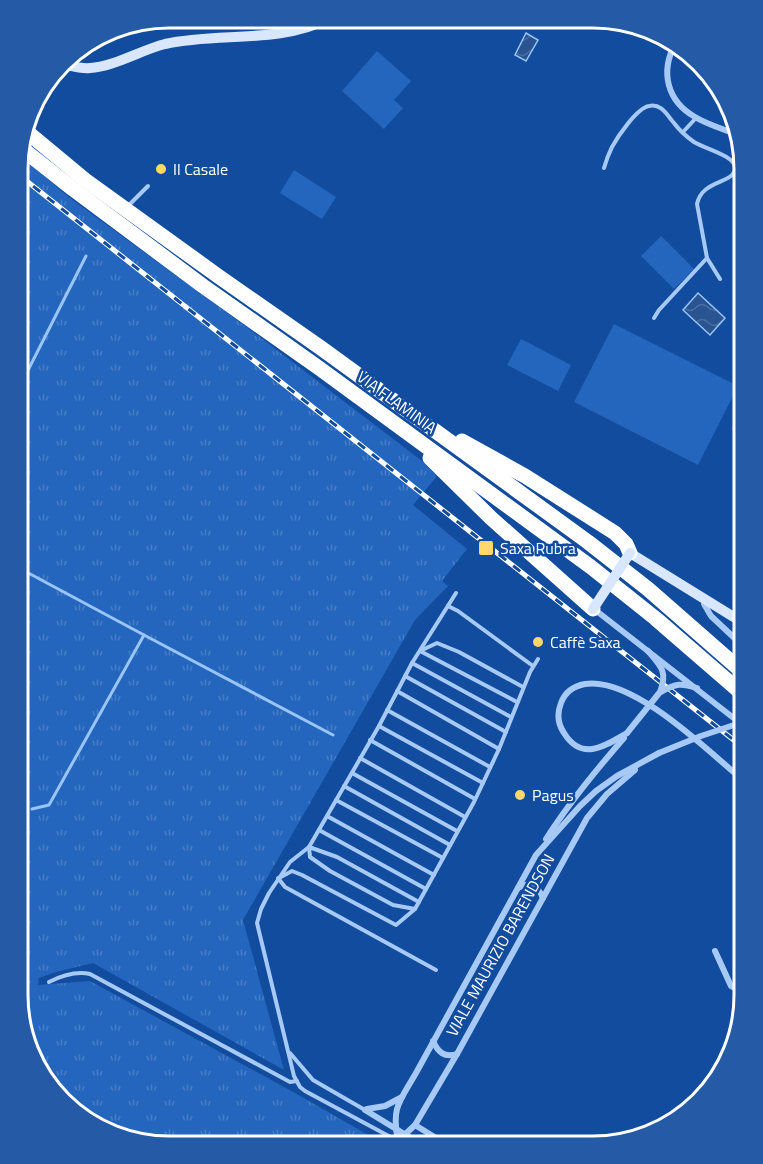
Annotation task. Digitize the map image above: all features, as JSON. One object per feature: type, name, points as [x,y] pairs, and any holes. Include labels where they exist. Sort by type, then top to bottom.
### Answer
[{"type":"highway","name":"VIA FLAMINIA","points":[[32,136],[85,180],[588,542],[648,589],[734,664]]},
{"type":"highway","name":"VIA FLAMINIA","points":[[30,154],[203,286],[591,567],[655,618],[734,686]]},
{"type":"highway","points":[[416,417],[525,476],[604,525],[621,538],[630,553]]},
{"type":"highway","points":[[394,423],[491,518],[593,609]]},
{"type":"street","points":[[75,66],[100,67],[163,45],[190,40],[287,32],[306,28]]},
{"type":"street","points":[[671,52],[666,74],[668,85],[679,104],[696,118],[729,131]]},
{"type":"street","points":[[734,617],[630,553],[593,609],[734,716]]},
{"type":"street","points":[[705,599],[704,604],[711,616],[734,638]]},
{"type":"street","points":[[536,855],[559,818],[581,789],[660,692],[664,681],[663,671],[648,651]]},
{"type":"street","points":[[627,734],[597,749],[587,749],[576,745],[565,734],[558,718],[564,696],[574,687],[589,683],[602,683],[628,692],[643,700],[681,728],[734,773]]},
{"type":"street","points":[[660,692],[679,684],[697,688]]},
{"type":"street","name":"VIALE MAURIZIO BARENDSON","points":[[393,1126],[402,1096],[536,855],[580,806],[617,776],[659,753],[700,736],[734,726]]},
{"type":"street","name":"VIALE MAURIZIO BARENDSON","points":[[405,1134],[415,1125],[457,1054],[587,818],[613,789],[647,760]]},
{"type":"street","points":[[518,888],[533,885],[543,898]]},
{"type":"street","points":[[715,951],[730,986],[734,988]]},
{"type":"street","points":[[433,1041],[443,1054],[448,1056],[457,1054]]},
{"type":"street","points":[[365,1110],[385,1106],[402,1096]]},
{"type":"street","points":[[365,1110],[408,1136]]},
{"type":"street","points":[[415,1125],[433,1136]]},
{"type":"street","points":[[393,1126],[396,1136]]},
{"type":"lane","points":[[604,168],[616,141],[636,115],[647,106],[654,105],[663,110],[674,124],[694,142],[731,160],[734,165]]},
{"type":"lane","points":[[683,132],[696,118]]},
{"type":"lane","points":[[720,279],[707,258],[698,199],[707,188],[734,173]]},
{"type":"lane","points":[[126,208],[148,186]]},
{"type":"lane","points":[[654,318],[707,258]]},
{"type":"lane","points":[[389,1136],[300,1087],[279,1018],[257,923],[261,909],[278,878],[290,862],[309,847],[379,726],[412,663],[456,593]]},
{"type":"lane","points":[[448,606],[533,666]]},
{"type":"lane","points":[[420,651],[437,643],[459,652],[523,687]]},
{"type":"lane","points":[[420,651],[517,702]]},
{"type":"lane","points":[[278,878],[292,871],[396,925],[415,909],[483,783],[523,687],[538,659]]},
{"type":"lane","points":[[412,663],[511,717]]},
{"type":"lane","points":[[405,676],[506,732]]},
{"type":"lane","points":[[397,691],[499,749]]},
{"type":"lane","points":[[387,710],[490,767]]},
{"type":"lane","points":[[379,726],[483,783]]},
{"type":"lane","points":[[370,740],[475,799]]},
{"type":"lane","points":[[360,758],[465,817]]},
{"type":"lane","points":[[352,773],[458,831]]},
{"type":"lane","points":[[344,786],[450,845]]},
{"type":"lane","points":[[336,800],[443,858]]},
{"type":"lane","points":[[327,816],[434,875]]},
{"type":"lane","points":[[319,830],[426,889]]},
{"type":"lane","points":[[309,847],[337,857],[419,902]]},
{"type":"lane","points":[[309,847],[310,857],[330,871],[393,905],[415,909]]},
{"type":"lane","points":[[278,878],[285,886],[436,970]]},
{"type":"lane","points":[[49,982],[80,972],[95,976],[290,1082],[297,1081]]},
{"type":"lane","points":[[289,1052],[313,1080],[365,1110]]},
{"type":"green space","points":[[377,51],[411,81],[394,100],[403,108],[384,129],[342,91]]},
{"type":"green space","points":[[29,163],[70,198],[256,334],[422,461],[437,476],[413,505],[467,549],[442,581],[448,586],[415,620],[243,920],[284,1070],[93,963],[39,978],[38,985],[90,981],[370,1136],[170,1136],[133,1131],[99,1117],[70,1094],[47,1065],[33,1031],[28,994]]},
{"type":"green space","points":[[294,170],[336,197],[322,219],[280,193]]},
{"type":"green space","points":[[661,236],[694,269],[674,289],[641,256]]},
{"type":"green space","points":[[614,324],[734,384],[734,394],[698,465],[574,402]]},
{"type":"green space","points":[[521,339],[571,365],[558,391],[507,365]]},
{"type":"water","points":[[526,33],[538,40],[526,61],[515,55]]},
{"type":"water","points":[[698,293],[725,318],[710,335],[683,310]]},
{"type":"waterway","points":[[28,370],[86,256]]},
{"type":"waterway","points":[[28,573],[144,635]]},
{"type":"waterway","points":[[32,809],[49,805],[144,635],[333,735]]},
{"type":"railway","points":[[28,182],[734,740]]},
{"type":"place","name":"Il Casale","points":[[161,169]]},
{"type":"place","name":"Saxa Rubra","points":[[486,548]]},
{"type":"place","name":"Caffè Saxa","points":[[538,642]]},
{"type":"place","name":"Pagus","points":[[520,795]]}]
